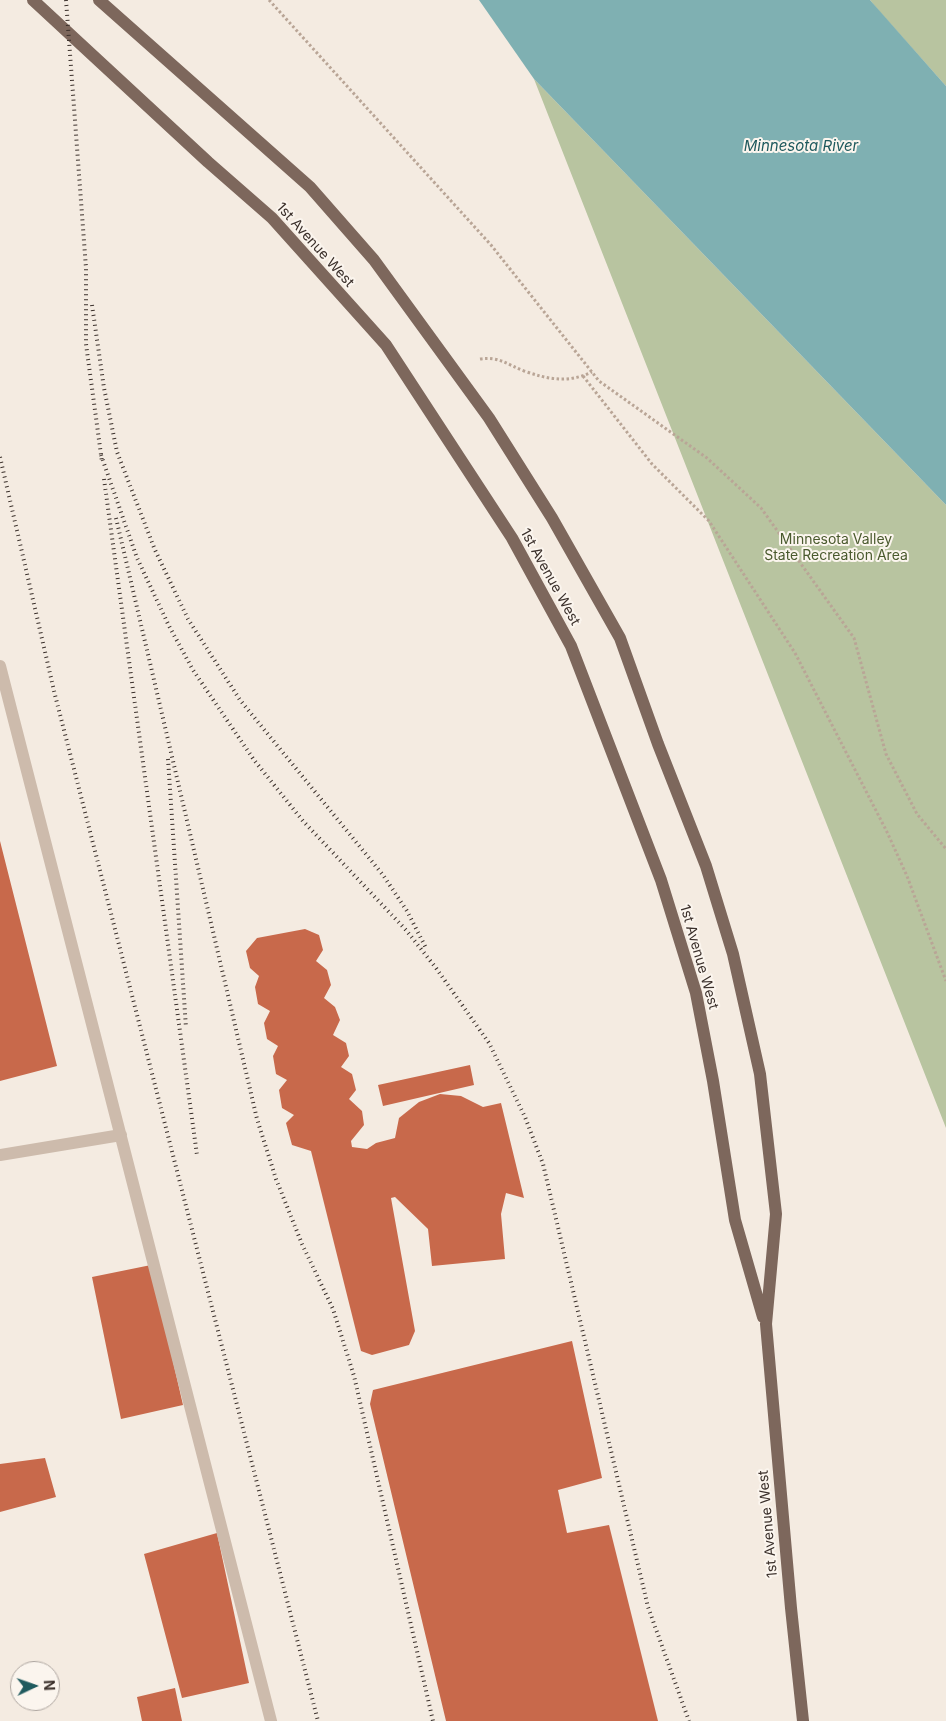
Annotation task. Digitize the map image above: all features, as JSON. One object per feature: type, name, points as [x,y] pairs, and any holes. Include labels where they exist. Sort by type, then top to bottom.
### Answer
[{"type":"main road","name":"1st Avenue West","points":[[33,0],[208,162],[272,218],[386,345],[512,538],[571,646],[661,880],[696,993],[713,1081],[735,1220],[766,1324]]},
{"type":"main road","name":"1st Avenue West","points":[[99,0],[310,187],[374,260],[489,418],[552,518],[620,638],[658,744],[706,866],[733,954],[760,1074],[776,1214],[766,1324],[803,1721]]},
{"type":"lane","points":[[0,666],[271,1721]]},
{"type":"lane","points":[[0,1155],[120,1135]]},
{"type":"path","points":[[269,0],[491,245],[599,381],[707,458],[761,508],[854,638],[886,754],[917,814],[946,849]]},
{"type":"path","points":[[480,359],[492,358],[504,361],[524,371],[568,381],[592,372]]},
{"type":"path","points":[[583,376],[652,464],[709,521],[738,562],[795,653],[887,832],[907,876],[946,981]]},
{"type":"green space","points":[[870,0],[946,0],[946,86],[880,12]]},
{"type":"green space","name":"Minnesota Valley State Recreation Area","points":[[534,79],[946,505],[946,1128]]},
{"type":"water","name":"Minnesota River","points":[[479,0],[870,0],[946,86],[946,505],[534,79]]},
{"type":"building","points":[[0,841],[57,1066],[0,1081]]},
{"type":"building","points":[[305,929],[319,935],[323,950],[316,961],[327,970],[331,985],[324,998],[335,1007],[340,1020],[333,1035],[346,1043],[349,1056],[341,1067],[352,1074],[356,1090],[349,1099],[362,1111],[364,1125],[351,1141],[352,1147],[367,1149],[376,1143],[395,1138],[399,1118],[419,1102],[440,1094],[461,1096],[483,1107],[501,1103],[524,1198],[506,1193],[501,1214],[505,1259],[432,1266],[428,1229],[395,1197],[391,1198],[415,1331],[409,1345],[372,1355],[361,1351],[311,1151],[292,1145],[286,1123],[294,1115],[282,1108],[279,1090],[287,1080],[276,1074],[273,1056],[278,1046],[267,1039],[264,1023],[270,1011],[258,1004],[255,987],[259,976],[250,968],[246,951],[257,938]]},
{"type":"building","points":[[470,1065],[474,1085],[383,1106],[378,1085]]},
{"type":"building","points":[[151,1265],[183,1405],[121,1419],[92,1277]]},
{"type":"building","points":[[572,1341],[602,1478],[558,1490],[567,1533],[609,1525],[658,1721],[446,1721],[370,1404],[373,1390]]},
{"type":"building","points":[[45,1458],[56,1497],[0,1512],[0,1464]]},
{"type":"building","points":[[217,1533],[249,1683],[182,1698],[144,1554]]},
{"type":"building","points":[[175,1688],[182,1721],[142,1721],[137,1697]]},
{"type":"railway","points":[[66,0],[86,268],[86,344],[102,462]]},
{"type":"railway","points":[[92,305],[104,388],[117,452],[155,550],[188,619],[240,700],[383,875],[407,911],[426,948]]},
{"type":"railway","points":[[101,455],[137,558],[169,626],[193,670],[254,760],[303,821],[406,930],[436,968],[489,1043],[525,1117],[543,1164],[648,1607],[689,1721]]},
{"type":"railway","points":[[0,457],[55,695],[318,1721]]},
{"type":"railway","points":[[104,479],[197,1155]]},
{"type":"railway","points":[[116,518],[257,1119],[276,1179],[302,1244],[333,1309],[354,1376],[433,1721]]},
{"type":"railway","points":[[168,759],[186,1028]]}]
